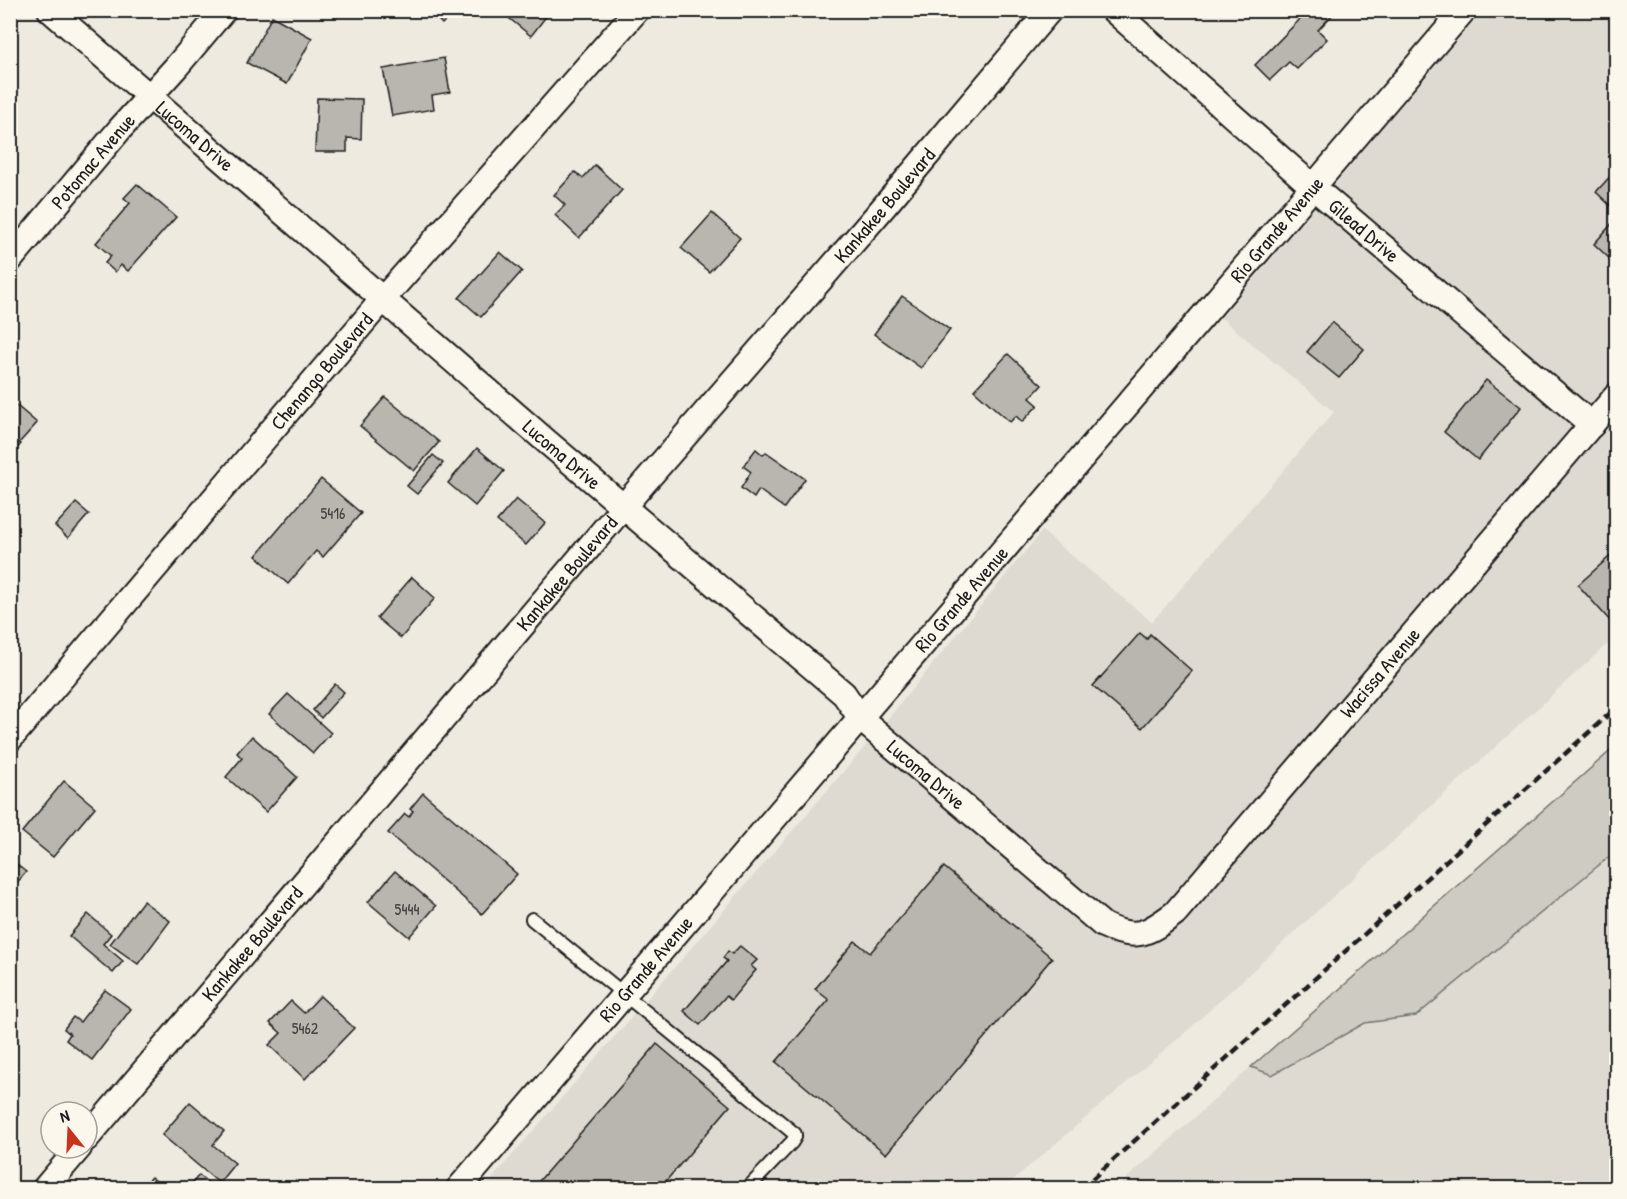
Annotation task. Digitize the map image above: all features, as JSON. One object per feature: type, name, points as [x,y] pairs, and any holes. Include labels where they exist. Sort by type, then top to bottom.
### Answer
[{"type":"street","name":"Lucoma Drive","points":[[50,10],[546,441],[844,694],[861,719],[1103,925],[1118,932],[1134,935]]},
{"type":"street","name":"Potomac Avenue","points":[[10,260],[224,10]]},
{"type":"street","name":"Chenango Boulevard","points":[[10,739],[382,299],[638,10]]},
{"type":"street","name":"Kankakee Boulevard","points":[[99,1124],[624,506],[876,216],[1050,10]]},
{"type":"street","name":"Gilead Drive","points":[[1113,10],[1313,187],[1592,425]]},
{"type":"street","name":"Rio Grande Avenue","points":[[459,1188],[1464,10]]},
{"type":"street","name":"Wacissa Avenue","points":[[1134,935],[1155,928],[1175,913],[1617,396]]},
{"type":"street","points":[[45,1188],[69,1160]]},
{"type":"lane","points":[[532,919],[795,1134],[792,1142],[748,1188]]},
{"type":"shaded area","points":[[1482,11],[1616,11],[1616,636],[1188,1030],[1004,1188],[484,1188],[863,749],[1042,531],[1152,622],[1334,412],[1221,318]]},
{"type":"shaded area","points":[[1616,746],[1616,851],[1416,1016],[1365,1023],[1272,1075],[1251,1067]]},
{"type":"shaded area","points":[[1616,851],[1616,1188],[1116,1188],[1251,1067],[1272,1075],[1365,1022],[1416,1016]]},
{"type":"building","points":[[433,10],[456,10],[442,24],[431,12]]},
{"type":"building","points":[[499,10],[551,10],[531,36]]},
{"type":"building","points":[[1309,10],[1336,11],[1318,30],[1327,39],[1297,69],[1289,62],[1270,80],[1255,65]]},
{"type":"building","points":[[272,16],[312,38],[287,84],[247,63]]},
{"type":"building","points":[[444,58],[450,92],[432,95],[434,109],[392,116],[383,69]]},
{"type":"building","points":[[317,98],[362,99],[361,139],[347,138],[347,152],[315,152]]},
{"type":"building","points":[[595,165],[622,190],[579,238],[555,215],[565,205],[554,195],[575,172],[583,178]]},
{"type":"building","points":[[1616,172],[1616,211],[1596,192]]},
{"type":"building","points":[[137,184],[176,217],[128,271],[121,265],[115,272],[105,263],[111,256],[96,243],[130,203],[124,198]]},
{"type":"building","points":[[712,213],[740,238],[709,272],[681,248]]},
{"type":"building","points":[[1616,219],[1616,254],[1611,260],[1594,244]]},
{"type":"building","points":[[500,252],[522,271],[481,317],[459,298]]},
{"type":"building","points":[[902,296],[950,330],[921,368],[874,334]]},
{"type":"building","points":[[1332,322],[1364,349],[1339,378],[1307,352]]},
{"type":"building","points":[[1008,354],[1042,385],[1030,398],[1038,405],[1022,422],[1016,416],[1010,422],[974,390]]},
{"type":"building","points":[[1486,380],[1521,407],[1478,460],[1444,432]]},
{"type":"building","points":[[385,397],[439,442],[414,471],[360,426]]},
{"type":"building","points":[[10,400],[37,423],[11,455]]},
{"type":"building","points":[[477,448],[504,471],[475,506],[448,483]]},
{"type":"building","points":[[756,449],[763,455],[766,452],[805,479],[784,508],[759,490],[754,498],[741,488],[751,472],[743,466]]},
{"type":"building","points":[[433,455],[443,463],[417,494],[407,486]]},
{"type":"building","points":[[321,479],[361,513],[323,557],[316,551],[288,584],[256,556]]},
{"type":"building","points":[[516,499],[545,523],[526,545],[497,521]]},
{"type":"building","points":[[76,503],[89,514],[68,538],[55,526]]},
{"type":"building","points":[[1616,551],[1616,617],[1611,622],[1578,585]]},
{"type":"building","points":[[412,577],[435,598],[401,638],[377,618]]},
{"type":"building","points":[[1140,633],[1147,639],[1150,634],[1192,671],[1142,728],[1093,686]]},
{"type":"building","points":[[335,684],[344,692],[321,718],[313,710]]},
{"type":"building","points":[[288,694],[331,733],[313,753],[269,714]]},
{"type":"building","points":[[252,736],[297,777],[266,812],[226,777],[242,758],[237,753]]},
{"type":"building","points":[[64,781],[95,807],[53,857],[22,832]]},
{"type":"building","points":[[423,793],[517,874],[482,914],[388,833],[405,814],[409,817],[413,811],[410,809]]},
{"type":"building","points":[[12,861],[26,872],[10,891],[10,863]]},
{"type":"building","points":[[944,867],[1052,958],[886,1154],[776,1062],[829,1000],[815,989],[855,941],[870,953]]},
{"type":"building","points":[[395,871],[436,906],[409,937],[368,902]]},
{"type":"building","points":[[143,901],[170,921],[138,964],[110,944]]},
{"type":"building","points":[[88,914],[111,934],[103,944],[123,961],[113,973],[69,936]]},
{"type":"building","points":[[740,946],[757,960],[751,966],[756,970],[731,1000],[726,996],[700,1025],[684,1011],[727,961],[723,958],[728,951],[732,954]]},
{"type":"building","points":[[105,990],[131,1009],[92,1060],[66,1040],[70,1034],[64,1029],[73,1017],[80,1022]]},
{"type":"building","points":[[320,996],[354,1028],[305,1079],[269,1045],[281,1033],[270,1023],[291,1001],[304,1013]]},
{"type":"building","points":[[657,1044],[730,1106],[660,1188],[533,1188]]},
{"type":"building","points":[[190,1102],[224,1131],[213,1145],[235,1163],[219,1183],[162,1135]]},
{"type":"building","points":[[199,1175],[214,1188],[188,1188]]},
{"type":"building","points":[[151,1177],[165,1188],[141,1188]]},
{"type":"railway","points":[[1082,1188],[1616,708]]}]
